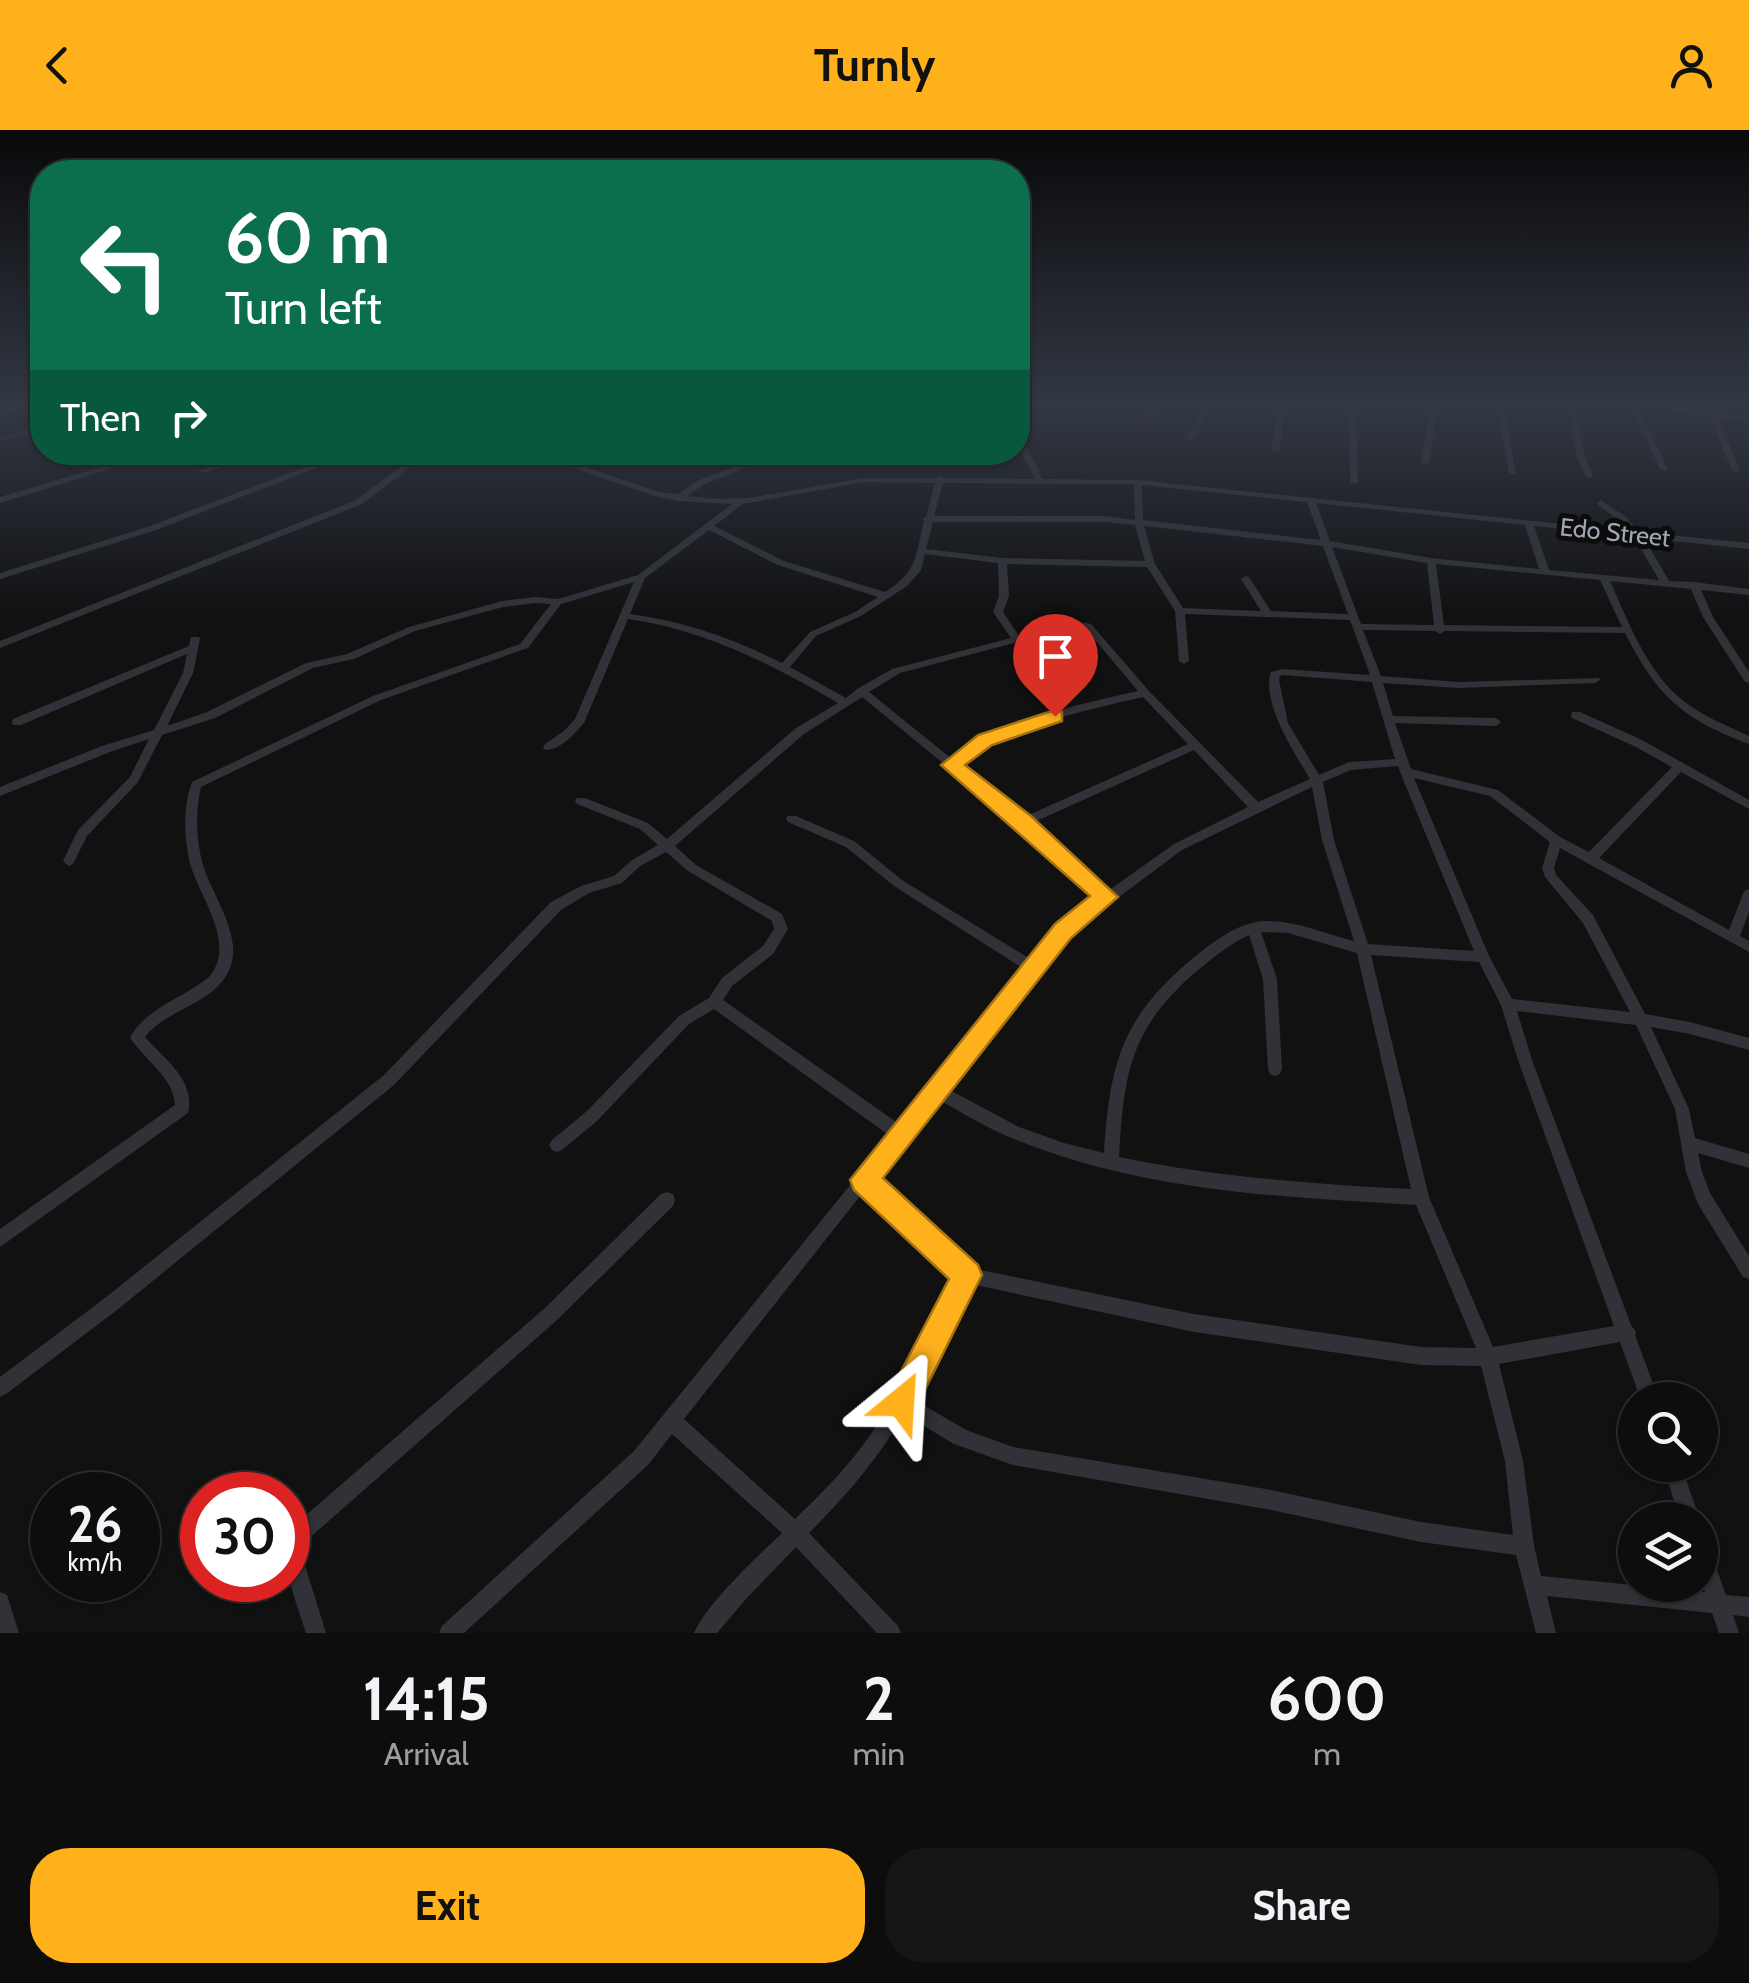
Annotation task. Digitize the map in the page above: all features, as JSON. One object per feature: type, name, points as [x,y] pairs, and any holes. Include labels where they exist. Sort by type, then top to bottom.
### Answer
[{"type":"street","points":[[0,500],[87,474]]},
{"type":"street","points":[[0,576],[150,529],[295,474]]},
{"type":"street","points":[[0,645],[359,502],[397,474]]},
{"type":"street","name":"Edo Street","points":[[602,474],[678,498],[740,502],[856,480],[1039,478],[1138,482],[1749,546]]},
{"type":"street","points":[[678,498],[723,474]]},
{"type":"street","points":[[1037,474],[1039,478]]},
{"type":"street","points":[[1354,474],[1354,482]]},
{"type":"street","points":[[784,667],[813,634],[886,596],[916,570],[940,478]]},
{"type":"street","points":[[1138,482],[1139,523],[1150,564],[1180,611],[1184,662]]},
{"type":"street","points":[[1310,499],[1377,680],[1404,767],[1483,957],[1508,1004],[1644,1382]]},
{"type":"street","points":[[0,792],[106,749],[158,736],[211,715],[283,676],[310,665],[350,657],[431,622],[526,600],[558,602],[641,577],[740,502]]},
{"type":"street","points":[[1601,503],[1626,519],[1640,535],[1665,583]]},
{"type":"street","points":[[927,518],[1139,523],[1324,542],[1430,561],[1749,592]]},
{"type":"street","points":[[1529,524],[1545,572]]},
{"type":"street","points":[[708,526],[781,563],[886,596]]},
{"type":"street","points":[[922,551],[1002,561],[1150,564]]},
{"type":"street","points":[[1002,561],[1004,588],[998,612],[1017,640]]},
{"type":"street","points":[[1430,561],[1440,631]]},
{"type":"street","points":[[548,747],[580,720],[641,577]]},
{"type":"street","points":[[1603,577],[1628,630],[1678,702],[1749,740]]},
{"type":"street","points":[[1246,579],[1268,614]]},
{"type":"street","points":[[1694,585],[1708,617],[1749,680]]},
{"type":"street","points":[[0,1239],[183,1108],[180,1087],[160,1059],[137,1037],[156,1016],[218,978],[226,965],[225,934],[196,863],[196,785],[377,698],[519,649],[532,639],[558,602]]},
{"type":"street","points":[[1180,611],[1268,614],[1440,631],[1628,630]]},
{"type":"street","points":[[626,616],[670,622],[784,667],[845,702]]},
{"type":"street","points":[[0,1388],[358,1107],[457,1012],[556,906],[578,892],[618,880],[636,863],[669,845],[800,731],[861,691],[918,664],[1075,624],[1088,626],[1145,693],[1256,808]]},
{"type":"street","points":[[18,722],[194,643],[188,673],[134,779],[82,833],[69,861]]},
{"type":"street","points":[[1546,1633],[1524,1546],[1514,1461],[1488,1357],[1421,1197],[1363,948],[1328,840],[1316,781],[1283,723],[1275,674],[1292,672],[1458,685],[1595,680]]},
{"type":"street","points":[[861,691],[1024,822],[1106,897]]},
{"type":"street","points":[[951,765],[985,740],[1083,708],[1145,693]]},
{"type":"street","points":[[1576,715],[1749,805]]},
{"type":"street","points":[[1389,719],[1496,722]]},
{"type":"street","points":[[1024,822],[1195,744]]},
{"type":"street","points":[[449,1633],[641,1458],[1063,931],[1178,847],[1362,762],[1404,767],[1494,793],[1556,840],[1749,948]]},
{"type":"street","points":[[1590,859],[1680,766]]},
{"type":"street","points":[[557,1145],[592,1116],[684,1020],[714,1002],[726,982],[778,938],[782,925],[752,900],[692,868],[669,845],[635,821],[580,801]]},
{"type":"street","points":[[792,819],[850,844],[898,883],[1032,967]]},
{"type":"street","points":[[1556,840],[1548,868],[1551,877],[1588,919],[1640,1018],[1682,1109],[1704,1198],[1749,1271]]},
{"type":"street","points":[[1733,938],[1749,894]]},
{"type":"street","points":[[1111,1164],[1114,1096],[1138,1023],[1168,985],[1213,950],[1254,927],[1280,928],[1363,948],[1483,957]]},
{"type":"street","points":[[1254,927],[1270,979],[1276,1069]]},
{"type":"street","points":[[714,1002],[900,1134]]},
{"type":"street","points":[[1508,1004],[1640,1018],[1714,1032],[1749,1044]]},
{"type":"street","points":[[936,1090],[1015,1132],[1111,1164],[1266,1188],[1421,1197]]},
{"type":"street","points":[[1689,1143],[1749,1161]]},
{"type":"street","points":[[864,1180],[967,1275],[1194,1323],[1359,1349],[1488,1357],[1628,1332]]},
{"type":"street","points":[[316,1633],[292,1559],[297,1536],[550,1314],[667,1200]]},
{"type":"street","points":[[704,1633],[734,1593],[854,1472],[901,1402],[967,1275]]},
{"type":"street","points":[[901,1402],[961,1437],[1013,1456],[1266,1498],[1421,1532],[1524,1546]]},
{"type":"street","points":[[672,1421],[796,1534],[890,1633]]},
{"type":"street","points":[[1534,1584],[1749,1607]]},
{"type":"street","points":[[0,1602],[9,1633]]},
{"type":"street","points":[[1718,1602],[1729,1633]]},
{"type":"route","points":[[901,1402],[967,1275],[864,1180],[1032,967],[1063,931],[1106,897],[1024,822],[951,765],[985,740],[1055,716]]}]
